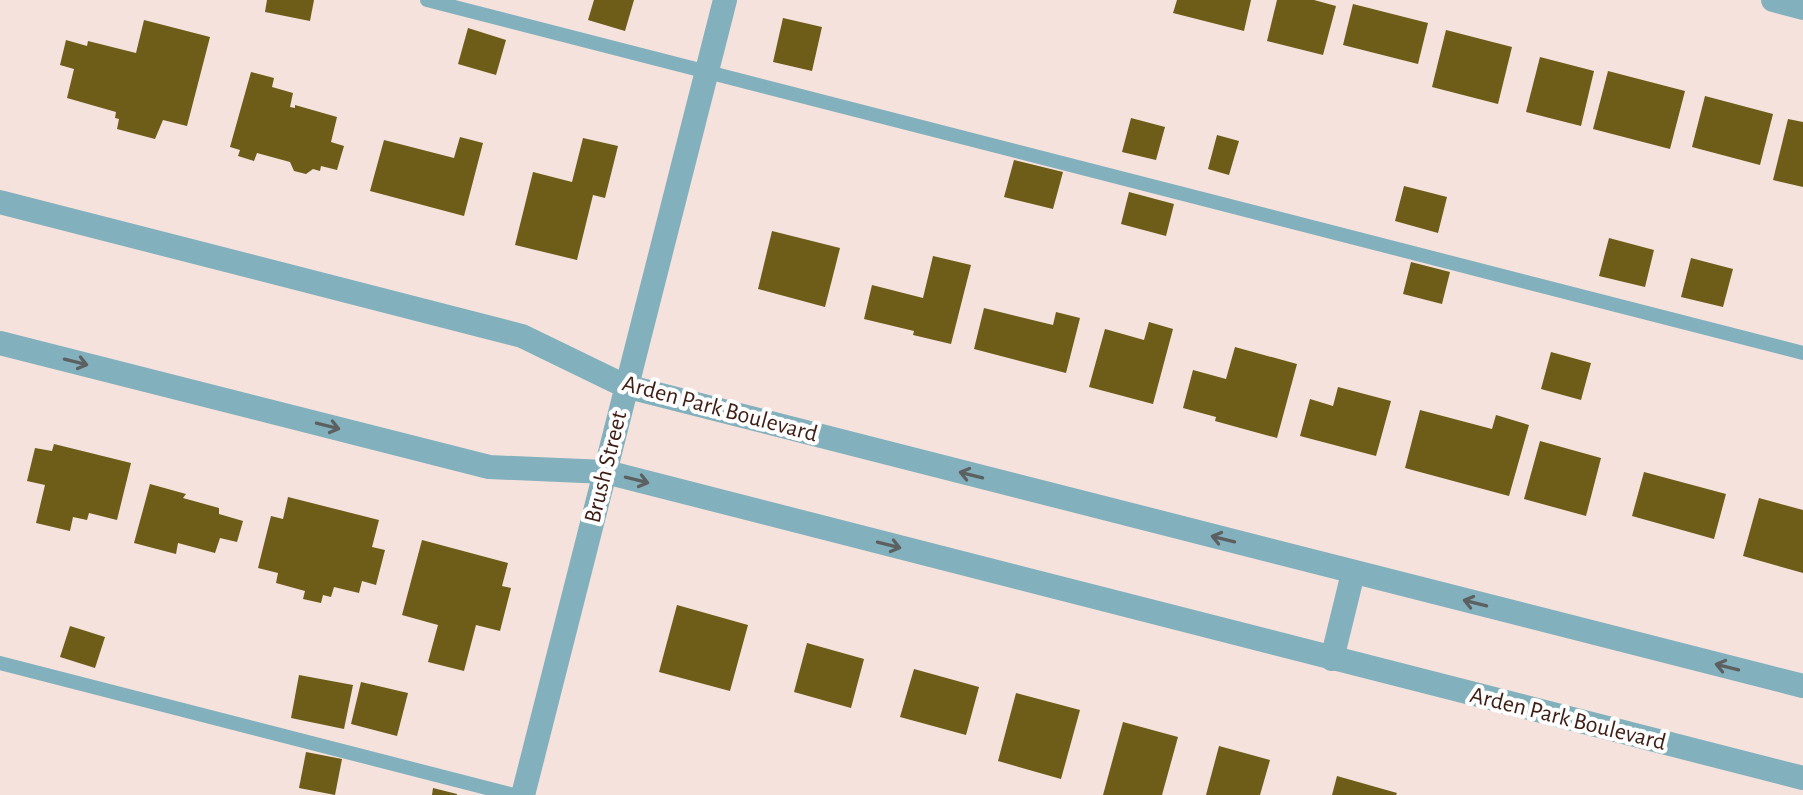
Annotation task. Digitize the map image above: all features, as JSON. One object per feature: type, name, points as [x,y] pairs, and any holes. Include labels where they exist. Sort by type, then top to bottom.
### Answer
[{"type":"street","name":"Brush Street","points":[[523,795],[725,0]]},
{"type":"street","points":[[1773,0],[1803,8]]},
{"type":"street","name":"Arden Park Boulevard","points":[[0,202],[522,336],[625,386],[1803,686]]},
{"type":"street","name":"Arden Park Boulevard","points":[[0,343],[489,467],[606,472],[1803,778]]},
{"type":"street","points":[[1332,659],[1353,573]]},
{"type":"lane","points":[[427,0],[1803,353]]},
{"type":"lane","points":[[0,663],[514,795]]},
{"type":"building","points":[[267,0],[314,0],[310,21],[265,12]]},
{"type":"building","points":[[594,0],[634,0],[625,31],[588,20]]},
{"type":"building","points":[[1177,0],[1251,0],[1244,31],[1173,13]]},
{"type":"building","points":[[1277,0],[1314,0],[1336,6],[1323,55],[1267,41]]},
{"type":"building","points":[[1353,4],[1428,23],[1418,64],[1343,45]]},
{"type":"building","points":[[783,18],[822,27],[812,71],[773,62]]},
{"type":"building","points":[[144,20],[210,37],[187,126],[163,120],[155,139],[117,129],[119,119],[115,118],[116,112],[67,98],[74,69],[60,65],[66,40],[87,46],[88,41],[136,53]]},
{"type":"building","points":[[468,28],[506,40],[496,75],[458,64]]},
{"type":"building","points":[[1446,30],[1512,47],[1498,104],[1432,87]]},
{"type":"building","points":[[1540,57],[1594,71],[1581,126],[1526,112]]},
{"type":"building","points":[[1608,71],[1685,91],[1670,149],[1593,129]]},
{"type":"building","points":[[251,72],[274,78],[272,87],[293,93],[290,107],[295,108],[295,105],[337,117],[331,142],[344,146],[337,170],[321,166],[320,171],[313,169],[306,174],[294,171],[290,162],[257,153],[254,161],[238,156],[240,150],[230,147]]},
{"type":"building","points":[[1705,96],[1773,114],[1760,165],[1692,147]]},
{"type":"building","points":[[1131,118],[1165,127],[1156,160],[1122,152]]},
{"type":"building","points":[[1788,119],[1803,122],[1803,187],[1773,180]]},
{"type":"building","points":[[1217,135],[1239,141],[1229,175],[1208,169]]},
{"type":"building","points":[[460,137],[483,143],[464,216],[370,191],[384,140],[454,158]]},
{"type":"building","points":[[583,138],[618,146],[605,198],[593,195],[577,260],[515,245],[533,172],[572,182]]},
{"type":"building","points":[[1014,160],[1063,172],[1053,209],[1004,197]]},
{"type":"building","points":[[1404,186],[1447,197],[1438,233],[1395,221]]},
{"type":"building","points":[[1129,192],[1174,204],[1166,236],[1121,224]]},
{"type":"building","points":[[772,231],[840,248],[825,307],[758,289]]},
{"type":"building","points":[[1609,238],[1654,250],[1645,287],[1599,276]]},
{"type":"building","points":[[933,256],[971,265],[951,344],[864,319],[872,285],[923,298]]},
{"type":"building","points":[[1691,258],[1733,269],[1723,307],[1681,297]]},
{"type":"building","points":[[1411,262],[1450,272],[1442,304],[1403,294]]},
{"type":"building","points":[[984,308],[1053,325],[1056,312],[1080,318],[1066,373],[974,349]]},
{"type":"building","points":[[1149,322],[1173,329],[1153,404],[1089,387],[1105,329],[1144,340]]},
{"type":"building","points":[[1235,347],[1297,364],[1277,438],[1215,421],[1216,417],[1183,408],[1193,370],[1226,379]]},
{"type":"building","points":[[1551,352],[1591,363],[1581,400],[1541,389]]},
{"type":"building","points":[[1338,387],[1391,401],[1376,456],[1300,436],[1310,399],[1333,406]]},
{"type":"building","points":[[1420,410],[1492,429],[1496,415],[1529,425],[1509,496],[1405,468]]},
{"type":"building","points":[[1540,441],[1601,458],[1586,516],[1524,499]]},
{"type":"building","points":[[54,444],[131,463],[117,520],[89,513],[87,520],[73,517],[70,531],[36,523],[45,485],[27,481],[35,448],[52,451]]},
{"type":"building","points":[[1644,472],[1726,494],[1714,539],[1632,516]]},
{"type":"building","points":[[150,484],[186,494],[183,498],[219,508],[219,514],[243,521],[237,542],[220,538],[215,553],[178,543],[176,554],[134,543]]},
{"type":"building","points":[[288,497],[379,520],[372,547],[385,550],[376,585],[362,581],[359,593],[334,587],[331,597],[323,595],[321,603],[303,599],[305,591],[276,583],[278,573],[258,568],[271,516],[283,519]]},
{"type":"building","points":[[1759,498],[1803,510],[1803,573],[1743,556]]},
{"type":"building","points":[[422,540],[508,563],[502,586],[511,588],[500,631],[476,625],[464,671],[428,662],[438,625],[402,615]]},
{"type":"building","points":[[677,605],[748,625],[730,691],[659,672]]},
{"type":"building","points":[[70,626],[105,637],[95,668],[60,657]]},
{"type":"building","points":[[807,643],[864,659],[851,708],[794,692]]},
{"type":"building","points":[[914,669],[979,687],[966,735],[900,717]]},
{"type":"building","points":[[299,675],[353,685],[344,729],[291,718]]},
{"type":"building","points":[[361,682],[408,693],[397,736],[351,724]]},
{"type":"building","points":[[1016,693],[1080,710],[1061,779],[998,761]]},
{"type":"building","points":[[1123,722],[1178,737],[1162,795],[1103,795]]},
{"type":"building","points":[[1219,746],[1270,760],[1260,795],[1206,795]]},
{"type":"building","points":[[306,752],[342,759],[335,795],[299,788]]},
{"type":"building","points":[[1337,776],[1397,793],[1332,795]]},
{"type":"building","points":[[433,788],[457,794],[457,795],[432,795]]}]
